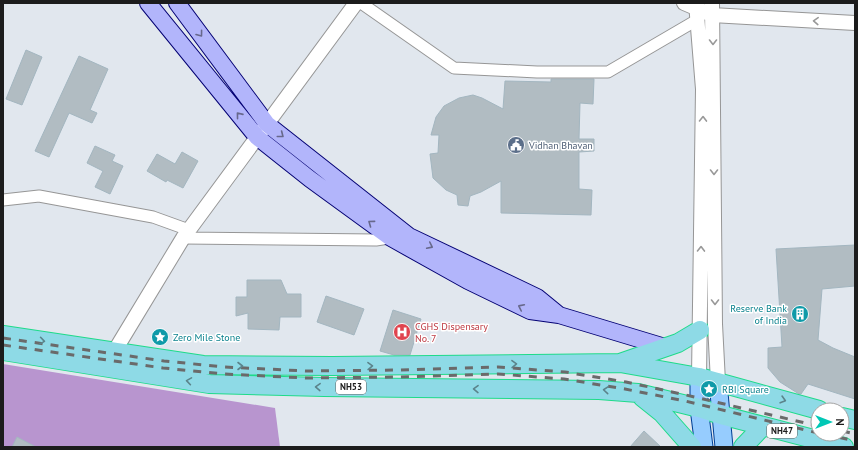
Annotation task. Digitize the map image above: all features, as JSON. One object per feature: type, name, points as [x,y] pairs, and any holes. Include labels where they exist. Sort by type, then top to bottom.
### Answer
[{"type":"highway","points":[[620,363],[678,343],[700,330]]},
{"type":"highway","name":"NH53","points":[[3,335],[203,365],[332,366],[620,363],[699,377]]},
{"type":"highway","name":"NH53","points":[[3,351],[208,384],[324,387],[599,390],[638,393],[699,408]]},
{"type":"highway","points":[[699,377],[810,408]]},
{"type":"highway","points":[[638,393],[662,413],[692,447]]},
{"type":"highway","name":"NH47","points":[[699,408],[844,447]]},
{"type":"highway","points":[[743,447],[763,426]]},
{"type":"main road","points":[[148,3],[257,137],[310,179],[391,238],[468,281],[530,311],[559,315],[665,347]]},
{"type":"main road","points":[[177,3],[267,124],[409,236],[537,297],[559,315]]},
{"type":"main road","points":[[699,377],[699,408],[704,447]]},
{"type":"main road","points":[[718,382],[724,447]]},
{"type":"street","points":[[114,352],[186,234],[356,3]]},
{"type":"street","points":[[361,3],[454,68],[537,72],[608,72],[693,8],[855,23]]},
{"type":"street","points":[[693,8],[703,89],[699,377]]},
{"type":"street","points":[[712,9],[715,324],[718,382]]},
{"type":"street","points":[[3,200],[39,196],[153,217],[186,234],[376,240],[409,236]]},
{"type":"shaded area","points":[[3,364],[275,408],[280,447],[3,447]]},
{"type":"building","points":[[26,50],[42,57],[22,105],[6,99]]},
{"type":"building","points":[[79,56],[108,69],[90,110],[97,113],[92,123],[69,113],[49,157],[35,151]]},
{"type":"building","name":"Vidhan Bhavan","points":[[551,79],[594,79],[593,104],[580,103],[579,139],[594,139],[594,151],[579,152],[579,189],[592,190],[591,215],[501,213],[501,181],[470,196],[468,206],[458,205],[457,195],[446,190],[433,178],[430,154],[438,153],[439,135],[431,135],[436,117],[444,106],[459,98],[473,95],[503,109],[505,81],[551,82]]},
{"type":"building","points":[[95,146],[115,155],[112,161],[123,166],[110,194],[95,187],[103,171],[87,163]]},
{"type":"building","points":[[182,152],[198,161],[183,188],[167,180],[166,182],[147,171],[157,154],[175,164]]},
{"type":"building","name":"Reserve Bank of India","points":[[855,245],[855,286],[822,289],[818,340],[855,357],[855,399],[808,384],[801,394],[799,394],[780,382],[768,368],[768,348],[782,347],[776,249]]},
{"type":"building","points":[[247,280],[281,280],[287,294],[301,294],[301,317],[280,317],[279,330],[248,329],[248,313],[236,316],[236,297],[247,297]]},
{"type":"building","points":[[326,296],[364,309],[354,335],[317,322]]},
{"type":"building","points":[[393,310],[421,319],[410,355],[394,355],[380,351]]},
{"type":"building","points":[[644,431],[661,447],[630,447]]},
{"type":"building","points":[[17,437],[36,447],[12,447]]},
{"type":"railway","points":[[3,338],[164,361],[225,367],[306,371],[498,367],[565,372],[626,382],[810,424]]},
{"type":"railway","points":[[3,345],[163,368],[225,374],[305,378],[498,374],[564,379],[685,401],[810,431]]},
{"type":"railway","points":[[850,433],[855,434]]},
{"type":"railway","points":[[850,440],[855,441]]},
{"type":"place","name":"Vidhan Bhavan","points":[[516,145]]},
{"type":"place","name":"Reserve Bank of India","points":[[800,314]]},
{"type":"place","name":"CGHS Dispensary No. 7","points":[[402,332]]},
{"type":"place","name":"Zero Mile Stone","points":[[160,337]]},
{"type":"place","name":"RBI Square","points":[[709,389]]}]
